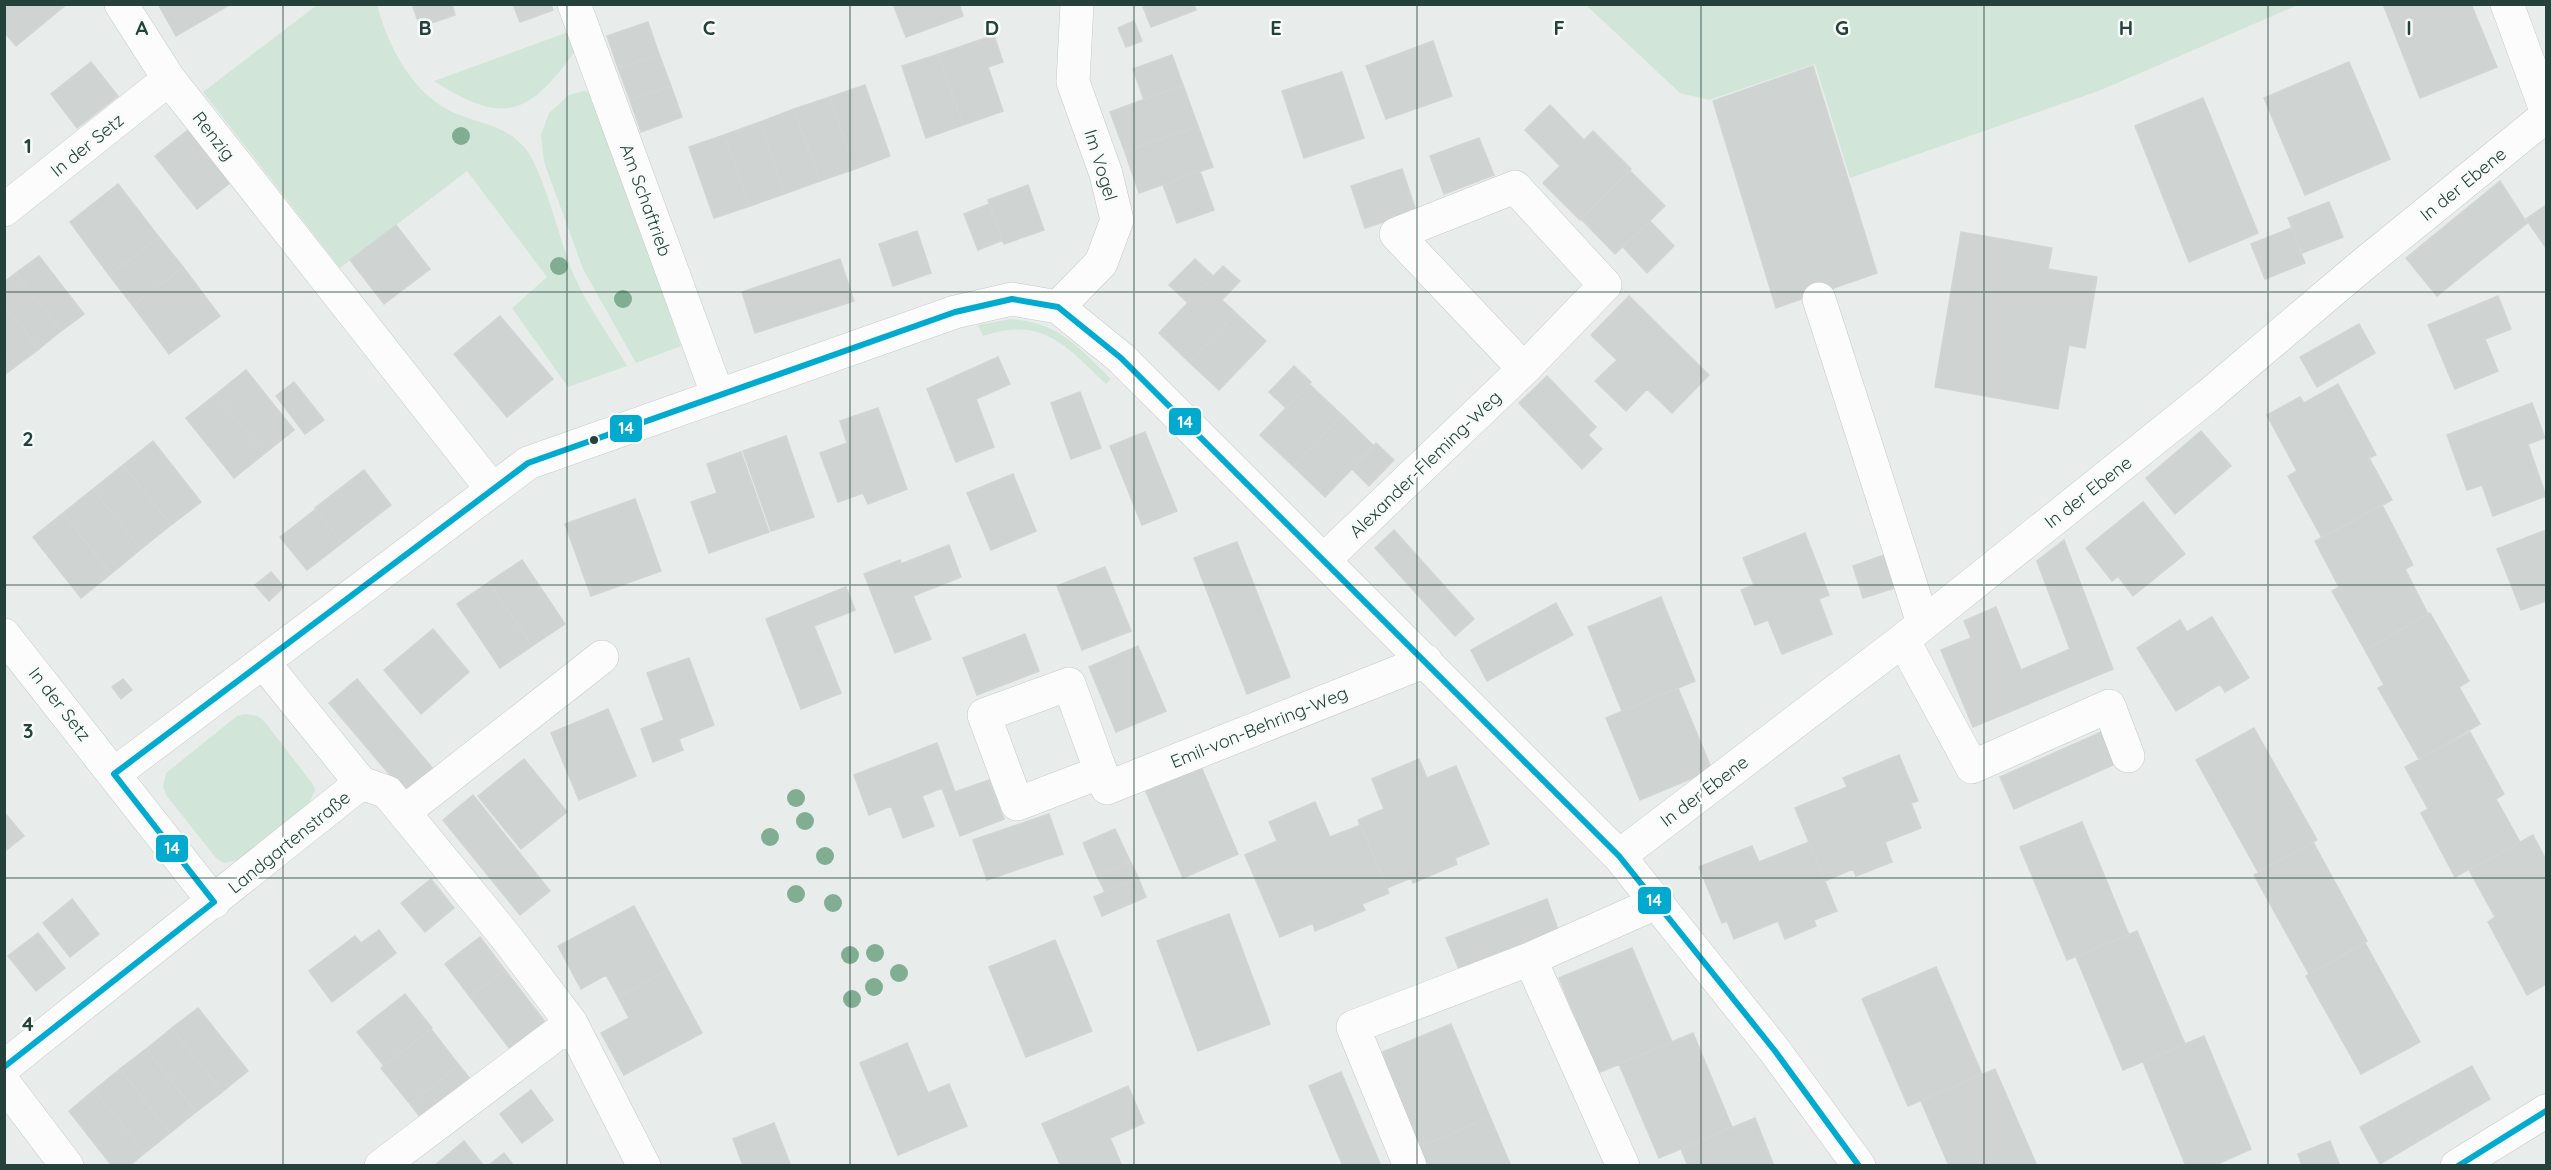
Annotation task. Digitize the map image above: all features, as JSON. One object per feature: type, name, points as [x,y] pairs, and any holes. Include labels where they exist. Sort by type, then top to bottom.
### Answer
[{"type":"street","name":"Renzig","points":[[121,4],[169,79],[492,489]]},
{"type":"street","name":"Am Schaftrieb","points":[[574,4],[718,396]]},
{"type":"street","name":"Im Vogel","points":[[1058,307],[1101,263],[1117,220],[1106,174],[1074,82],[1077,4]]},
{"type":"street","points":[[2507,4],[2547,110]]},
{"type":"street","name":"In der Setz","points":[[4,210],[169,79]]},
{"type":"street","name":"In der Ebene","points":[[1619,855],[1913,631],[2208,396],[2359,268],[2547,116]]},
{"type":"street","name":"Alexander-Fleming-Weg","points":[[1325,559],[1524,369],[1605,285],[1515,187],[1396,234],[1524,369]]},
{"type":"street","points":[[114,774],[528,463],[955,312],[1012,299],[1058,307],[1121,358],[1325,559],[1619,855],[1775,1051],[1859,1166]]},
{"type":"street","points":[[1819,299],[1913,631],[1972,767],[2109,706],[2128,756]]},
{"type":"street","name":"In der Setz","points":[[4,635],[214,902]]},
{"type":"street","points":[[404,812],[602,657]]},
{"type":"street","name":"Emil-von-Behring-Weg","points":[[1101,772],[1107,788],[1426,661]]},
{"type":"street","points":[[263,662],[361,783]]},
{"type":"street","name":"Landgartenstraße","points":[[4,1067],[361,783],[387,792],[506,937],[571,1023],[644,1166]]},
{"type":"street","points":[[1410,1166],[1353,1027],[1530,959],[1658,902]]},
{"type":"street","points":[[1530,959],[1623,1166]]},
{"type":"street","points":[[381,1166],[571,1023]]},
{"type":"street","points":[[4,1083],[68,1166]]},
{"type":"street","points":[[2457,1166],[2547,1112]]},
{"type":"green space","points":[[317,5],[377,5],[396,54],[405,69],[428,95],[441,106],[457,114],[509,134],[525,148],[538,171],[572,271],[627,366],[568,387],[512,308],[547,277],[467,171],[340,268],[203,92]]},
{"type":"green space","points":[[1586,5],[2298,5],[2101,90],[1850,178],[1815,64],[1709,100],[1680,93]]},
{"type":"green space","points":[[568,32],[575,51],[543,90],[528,101],[513,107],[497,108],[479,104],[434,81]]},
{"type":"green space","points":[[584,91],[592,94],[681,346],[636,363],[583,269],[544,162],[541,135],[549,113],[569,95]]},
{"type":"green space","points":[[1010,319],[1042,325],[1067,338],[1111,379],[1106,384],[1078,357],[1052,338],[1037,332],[1022,330],[983,336],[978,325]]},
{"type":"green space","points":[[245,714],[257,716],[264,721],[315,790],[308,806],[242,859],[224,863],[216,858],[166,795],[163,787],[166,773],[237,716]]},
{"type":"building","points":[[4,4],[67,4],[16,46],[4,32]]},
{"type":"building","points":[[158,4],[231,4],[176,36]]},
{"type":"building","points":[[412,4],[452,4],[455,15],[420,27]]},
{"type":"building","points":[[513,4],[551,4],[553,10],[520,22]]},
{"type":"building","points":[[893,4],[959,4],[963,16],[906,37]]},
{"type":"building","points":[[1142,4],[1194,4],[1196,10],[1151,27]]},
{"type":"building","points":[[2383,4],[2471,4],[2497,67],[2420,98]]},
{"type":"building","points":[[1134,21],[1142,41],[1126,47],[1118,28]]},
{"type":"building","points":[[648,22],[659,54],[618,68],[607,36]]},
{"type":"building","points":[[994,35],[1003,62],[988,67],[1003,111],[963,125],[939,54]]},
{"type":"building","points":[[1433,41],[1452,96],[1386,119],[1366,66]]},
{"type":"building","points":[[659,54],[671,86],[630,100],[618,68]]},
{"type":"building","points":[[939,54],[963,125],[926,138],[902,66]]},
{"type":"building","points":[[1172,55],[1183,85],[1144,100],[1133,69]]},
{"type":"building","points":[[91,62],[118,96],[77,128],[51,94]]},
{"type":"building","points":[[2349,62],[2390,159],[2305,195],[2264,98]]},
{"type":"building","points":[[1813,66],[1877,273],[1776,308],[1713,101]]},
{"type":"building","points":[[1342,72],[1364,138],[1304,158],[1282,91]]},
{"type":"building","points":[[865,85],[890,156],[855,169],[830,97]]},
{"type":"building","points":[[1183,85],[1198,126],[1125,152],[1110,112]]},
{"type":"building","points":[[671,86],[682,117],[641,132],[630,100]]},
{"type":"building","points":[[830,97],[855,169],[820,181],[794,109]]},
{"type":"building","points":[[2203,98],[2258,233],[2189,262],[2135,126]]},
{"type":"building","points":[[1550,105],[1584,140],[1593,131],[1631,169],[1580,220],[1543,183],[1560,166],[1525,130]]},
{"type":"building","points":[[794,109],[820,181],[784,194],[760,122]]},
{"type":"building","points":[[760,122],[784,194],[750,206],[724,135]]},
{"type":"building","points":[[1198,126],[1213,167],[1139,193],[1125,152]]},
{"type":"building","points":[[188,130],[230,183],[197,209],[155,156]]},
{"type":"building","points":[[724,135],[750,206],[714,218],[689,147]]},
{"type":"building","points":[[1479,138],[1494,175],[1444,194],[1430,156]]},
{"type":"building","points":[[1402,169],[1416,211],[1365,228],[1351,186]]},
{"type":"building","points":[[1200,171],[1214,210],[1177,223],[1163,185]]},
{"type":"building","points":[[1630,171],[1665,206],[1615,254],[1581,219]]},
{"type":"building","points":[[2500,181],[2527,223],[2437,296],[2406,258]]},
{"type":"building","points":[[118,184],[159,237],[109,275],[70,222]]},
{"type":"building","points":[[1028,185],[1044,230],[1004,244],[988,200]]},
{"type":"building","points":[[2329,202],[2343,237],[2302,253],[2288,218]]},
{"type":"building","points":[[989,204],[1003,240],[978,250],[964,214]]},
{"type":"building","points":[[2546,205],[2546,248],[2526,219]]},
{"type":"building","points":[[1650,221],[1674,246],[1647,273],[1623,247]]},
{"type":"building","points":[[396,225],[430,269],[384,304],[350,260]]},
{"type":"building","points":[[2291,228],[2305,263],[2265,279],[2251,244]]},
{"type":"building","points":[[917,231],[931,273],[893,286],[879,244]]},
{"type":"building","points":[[1961,232],[2052,248],[2048,269],[2097,277],[2085,348],[2069,345],[2058,409],[1935,387]]},
{"type":"building","points":[[159,237],[183,267],[133,306],[109,275]]},
{"type":"building","points":[[39,256],[84,314],[61,331],[16,273]]},
{"type":"building","points":[[840,259],[854,301],[755,333],[742,292]]},
{"type":"building","points":[[1195,259],[1213,276],[1188,303],[1169,285]]},
{"type":"building","points":[[1223,266],[1240,281],[1222,300],[1236,313],[1189,362],[1159,333]]},
{"type":"building","points":[[183,267],[220,316],[169,354],[133,306]]},
{"type":"building","points":[[16,273],[61,331],[39,349],[4,305],[4,282]]},
{"type":"building","points":[[1629,296],[1709,375],[1672,413],[1647,389],[1626,411],[1595,381],[1617,360],[1591,335]]},
{"type":"building","points":[[2498,296],[2511,329],[2485,339],[2498,371],[2455,389],[2428,325]]},
{"type":"building","points":[[4,305],[39,349],[16,366],[4,351]]},
{"type":"building","points":[[1236,313],[1266,341],[1219,390],[1189,362]]},
{"type":"building","points":[[500,316],[553,379],[507,417],[454,354]]},
{"type":"building","points":[[2359,324],[2375,353],[2317,387],[2300,357]]},
{"type":"building","points":[[4,351],[16,366],[4,375]]},
{"type":"building","points":[[998,357],[1010,384],[976,399],[994,447],[956,462],[927,389]]},
{"type":"building","points":[[1294,366],[1311,382],[1286,408],[1269,392]]},
{"type":"building","points":[[246,370],[294,430],[264,454],[216,394]]},
{"type":"building","points":[[1547,376],[1596,427],[1588,435],[1602,449],[1582,469],[1519,403]]},
{"type":"building","points":[[294,382],[324,420],[305,434],[276,396]]},
{"type":"building","points":[[1309,384],[1342,415],[1293,466],[1260,435]]},
{"type":"building","points":[[2338,384],[2376,455],[2369,458],[2392,500],[2322,538],[2288,476],[2297,471],[2267,415],[2300,397],[2304,403]]},
{"type":"building","points":[[1080,392],[1101,448],[1071,459],[1051,403]]},
{"type":"building","points":[[216,394],[264,454],[234,478],[186,418]]},
{"type":"building","points":[[2532,403],[2545,438],[2528,444],[2546,496],[2493,516],[2482,485],[2467,490],[2447,435]]},
{"type":"building","points":[[878,408],[907,489],[868,504],[863,493],[838,502],[820,453],[847,443],[840,421]]},
{"type":"building","points":[[1342,415],[1374,446],[1325,497],[1293,466]]},
{"type":"building","points":[[2201,431],[2231,466],[2175,514],[2146,478]]},
{"type":"building","points":[[1145,432],[1177,511],[1142,525],[1110,446]]},
{"type":"building","points":[[786,436],[814,517],[771,531],[743,451]]},
{"type":"building","points":[[153,441],[201,502],[171,525],[123,465]]},
{"type":"building","points":[[1376,443],[1394,460],[1369,486],[1352,469]]},
{"type":"building","points":[[741,452],[769,532],[709,553],[691,502],[717,493],[707,464]]},
{"type":"building","points":[[123,465],[171,525],[141,549],[93,489]]},
{"type":"building","points":[[364,470],[391,505],[342,543],[315,508]]},
{"type":"building","points":[[1013,474],[1036,531],[991,550],[967,493]]},
{"type":"building","points":[[93,489],[141,549],[111,574],[63,513]]},
{"type":"building","points":[[635,499],[661,571],[591,596],[565,524]]},
{"type":"building","points":[[2143,502],[2185,554],[2133,596],[2118,576],[2112,581],[2086,548]]},
{"type":"building","points":[[2382,505],[2413,565],[2405,569],[2428,614],[2365,650],[2332,591],[2339,587],[2315,541]]},
{"type":"building","points":[[316,509],[342,543],[307,570],[280,537]]},
{"type":"building","points":[[63,513],[111,574],[81,598],[33,537]]},
{"type":"building","points":[[1394,530],[1474,619],[1455,636],[1375,548]]},
{"type":"building","points":[[2546,530],[2546,601],[2521,610],[2497,549]]},
{"type":"building","points":[[1805,533],[1829,595],[1819,599],[1832,634],[1782,654],[1768,620],[1755,625],[1741,590],[1754,585],[1743,558]]},
{"type":"building","points":[[2064,540],[2113,669],[1973,727],[1941,650],[1971,638],[1964,621],[1996,607],[2021,670],[2070,649],[2037,561]]},
{"type":"building","points":[[1237,542],[1290,677],[1247,694],[1194,558]]},
{"type":"building","points":[[949,545],[961,577],[913,596],[931,639],[895,653],[864,574],[900,560],[901,564]]},
{"type":"building","points":[[1890,553],[1901,586],[1863,598],[1853,566]]},
{"type":"building","points":[[522,560],[565,624],[532,646],[489,582]]},
{"type":"building","points":[[1105,567],[1131,631],[1082,650],[1057,586]]},
{"type":"building","points":[[271,572],[284,587],[269,601],[255,585]]},
{"type":"building","points":[[489,582],[532,646],[500,668],[457,604]]},
{"type":"building","points":[[846,587],[855,610],[814,626],[841,693],[801,709],[766,619]]},
{"type":"building","points":[[1661,597],[1695,681],[1622,711],[1588,627]]},
{"type":"building","points":[[1556,603],[1573,635],[1487,681],[1471,650]]},
{"type":"building","points":[[2430,613],[2469,681],[2459,687],[2480,724],[2419,759],[2378,688],[2384,685],[2365,650]]},
{"type":"building","points":[[2212,617],[2249,678],[2225,692],[2220,684],[2176,711],[2137,648],[2180,620],[2187,632]]},
{"type":"building","points":[[433,629],[469,672],[421,714],[384,670]]},
{"type":"building","points":[[1025,634],[1039,671],[977,695],[963,658]]},
{"type":"building","points":[[1138,646],[1166,711],[1116,732],[1089,667]]},
{"type":"building","points":[[689,658],[714,725],[679,739],[683,750],[653,762],[641,729],[664,720],[647,673]]},
{"type":"building","points":[[123,679],[132,690],[121,699],[112,687]]},
{"type":"building","points":[[357,679],[440,777],[412,801],[329,703]]},
{"type":"building","points":[[1678,688],[1712,770],[1640,800],[1606,718]]},
{"type":"building","points":[[608,709],[636,776],[579,800],[551,733]]},
{"type":"building","points":[[2254,728],[2317,840],[2258,872],[2196,760]]},
{"type":"building","points":[[2108,729],[2122,761],[2014,809],[2000,777]]},
{"type":"building","points":[[2470,732],[2504,794],[2496,799],[2520,842],[2455,877],[2421,813],[2428,809],[2405,767]]},
{"type":"building","points":[[937,743],[952,784],[922,796],[934,826],[903,838],[891,806],[869,815],[854,775]]},
{"type":"building","points":[[1899,755],[1918,801],[1911,803],[1921,828],[1885,842],[1892,862],[1856,876],[1853,869],[1825,881],[1795,808],[1847,787],[1843,778]]},
{"type":"building","points":[[524,759],[567,812],[521,849],[478,796]]},
{"type":"building","points":[[1419,759],[1427,778],[1456,766],[1489,844],[1455,858],[1457,864],[1413,883],[1411,878],[1387,888],[1358,820],[1384,809],[1372,779]]},
{"type":"building","points":[[1200,764],[1238,854],[1183,878],[1144,787]]},
{"type":"building","points":[[989,780],[1004,819],[960,836],[942,788],[952,784],[955,792]]},
{"type":"building","points":[[473,795],[550,891],[520,915],[443,820]]},
{"type":"building","points":[[1315,802],[1330,837],[1361,825],[1389,893],[1362,904],[1365,910],[1315,931],[1313,923],[1280,937],[1245,855],[1277,841],[1269,822]]},
{"type":"building","points":[[4,812],[24,836],[4,852]]},
{"type":"building","points":[[1049,814],[1063,854],[987,880],[973,840]]},
{"type":"building","points":[[2082,822],[2129,935],[2067,960],[2020,847]]},
{"type":"building","points":[[1115,829],[1130,861],[1097,876],[1083,843]]},
{"type":"building","points":[[2533,835],[2546,860],[2546,984],[2527,995],[2488,922],[2495,917],[2469,870]]},
{"type":"building","points":[[1809,842],[1837,911],[1814,920],[1816,926],[1785,939],[1778,921],[1734,939],[1727,921],[1722,923],[1699,867],[1752,846],[1759,862]]},
{"type":"building","points":[[2313,842],[2367,941],[2309,974],[2254,875]]},
{"type":"building","points":[[1130,861],[1138,877],[1105,892],[1097,876]]},
{"type":"building","points":[[1138,877],[1146,897],[1102,916],[1094,897]]},
{"type":"building","points":[[431,879],[454,908],[425,932],[401,903]]},
{"type":"building","points":[[72,899],[99,934],[70,957],[43,923]]},
{"type":"building","points":[[1547,899],[1560,935],[1461,974],[1446,938]]},
{"type":"building","points":[[634,906],[668,970],[618,997],[606,975],[581,989],[558,946]]},
{"type":"building","points":[[1229,914],[1270,1024],[1198,1051],[1157,941]]},
{"type":"building","points":[[379,930],[396,953],[332,1002],[309,971],[355,936],[361,943]]},
{"type":"building","points":[[2137,931],[2185,1044],[2123,1070],[2076,957]]},
{"type":"building","points":[[38,933],[65,968],[36,991],[8,956]]},
{"type":"building","points":[[480,937],[505,970],[470,997],[445,964]]},
{"type":"building","points":[[1055,940],[1092,1031],[1026,1057],[989,967]]},
{"type":"building","points":[[2365,943],[2420,1042],[2361,1074],[2306,976]]},
{"type":"building","points":[[1632,948],[1672,1042],[1598,1073],[1559,978]]},
{"type":"building","points":[[1936,967],[1982,1074],[1908,1106],[1862,999]]},
{"type":"building","points":[[505,970],[549,1027],[513,1053],[470,997]]},
{"type":"building","points":[[668,970],[702,1033],[624,1075],[601,1033],[629,1018],[618,997]]},
{"type":"building","points":[[405,994],[432,1028],[384,1066],[357,1032]]},
{"type":"building","points":[[198,1008],[248,1071],[222,1092],[172,1028]]},
{"type":"building","points":[[1451,1024],[1490,1117],[1417,1148],[1378,1054]]},
{"type":"building","points":[[172,1028],[222,1092],[196,1112],[146,1049]]},
{"type":"building","points":[[431,1029],[459,1065],[410,1104],[381,1068]]},
{"type":"building","points":[[1693,1033],[1732,1127],[1659,1158],[1619,1064]]},
{"type":"building","points":[[2204,1036],[2251,1149],[2213,1166],[2186,1166],[2143,1062]]},
{"type":"building","points":[[907,1043],[928,1093],[949,1084],[967,1126],[898,1155],[860,1063]]},
{"type":"building","points":[[146,1049],[196,1112],[170,1133],[120,1069]]},
{"type":"building","points":[[459,1065],[474,1084],[425,1123],[410,1104]]},
{"type":"building","points":[[2472,1066],[2490,1099],[2380,1164],[2360,1127]]},
{"type":"building","points":[[120,1069],[170,1133],[145,1153],[94,1090]]},
{"type":"building","points":[[1995,1069],[2037,1166],[1949,1166],[1921,1101]]},
{"type":"building","points":[[1341,1072],[1381,1166],[1343,1166],[1309,1086]]},
{"type":"building","points":[[1128,1086],[1144,1123],[1110,1138],[1122,1166],[1061,1166],[1042,1124]]},
{"type":"building","points":[[94,1090],[145,1153],[129,1166],[112,1166],[69,1111]]},
{"type":"building","points":[[531,1090],[553,1120],[522,1143],[500,1114]]},
{"type":"building","points":[[1490,1117],[1511,1166],[1424,1166],[1417,1148]]},
{"type":"building","points":[[1755,1118],[1774,1166],[1688,1166],[1681,1149]]},
{"type":"building","points":[[774,1123],[791,1166],[743,1166],[733,1139]]},
{"type":"building","points":[[464,1141],[484,1166],[434,1166]]},
{"type":"building","points":[[2330,1141],[2340,1166],[2302,1166],[2298,1154]]},
{"type":"building","points":[[504,1153],[514,1166],[488,1166]]},
{"type":"transit line","name":"14","points":[[4,1067],[214,902],[114,774],[528,463],[955,312],[1012,299],[1058,307],[1121,358],[1619,856],[1775,1051],[1859,1166]]},
{"type":"transit line","name":"14","points":[[2458,1166],[2546,1111]]}]
